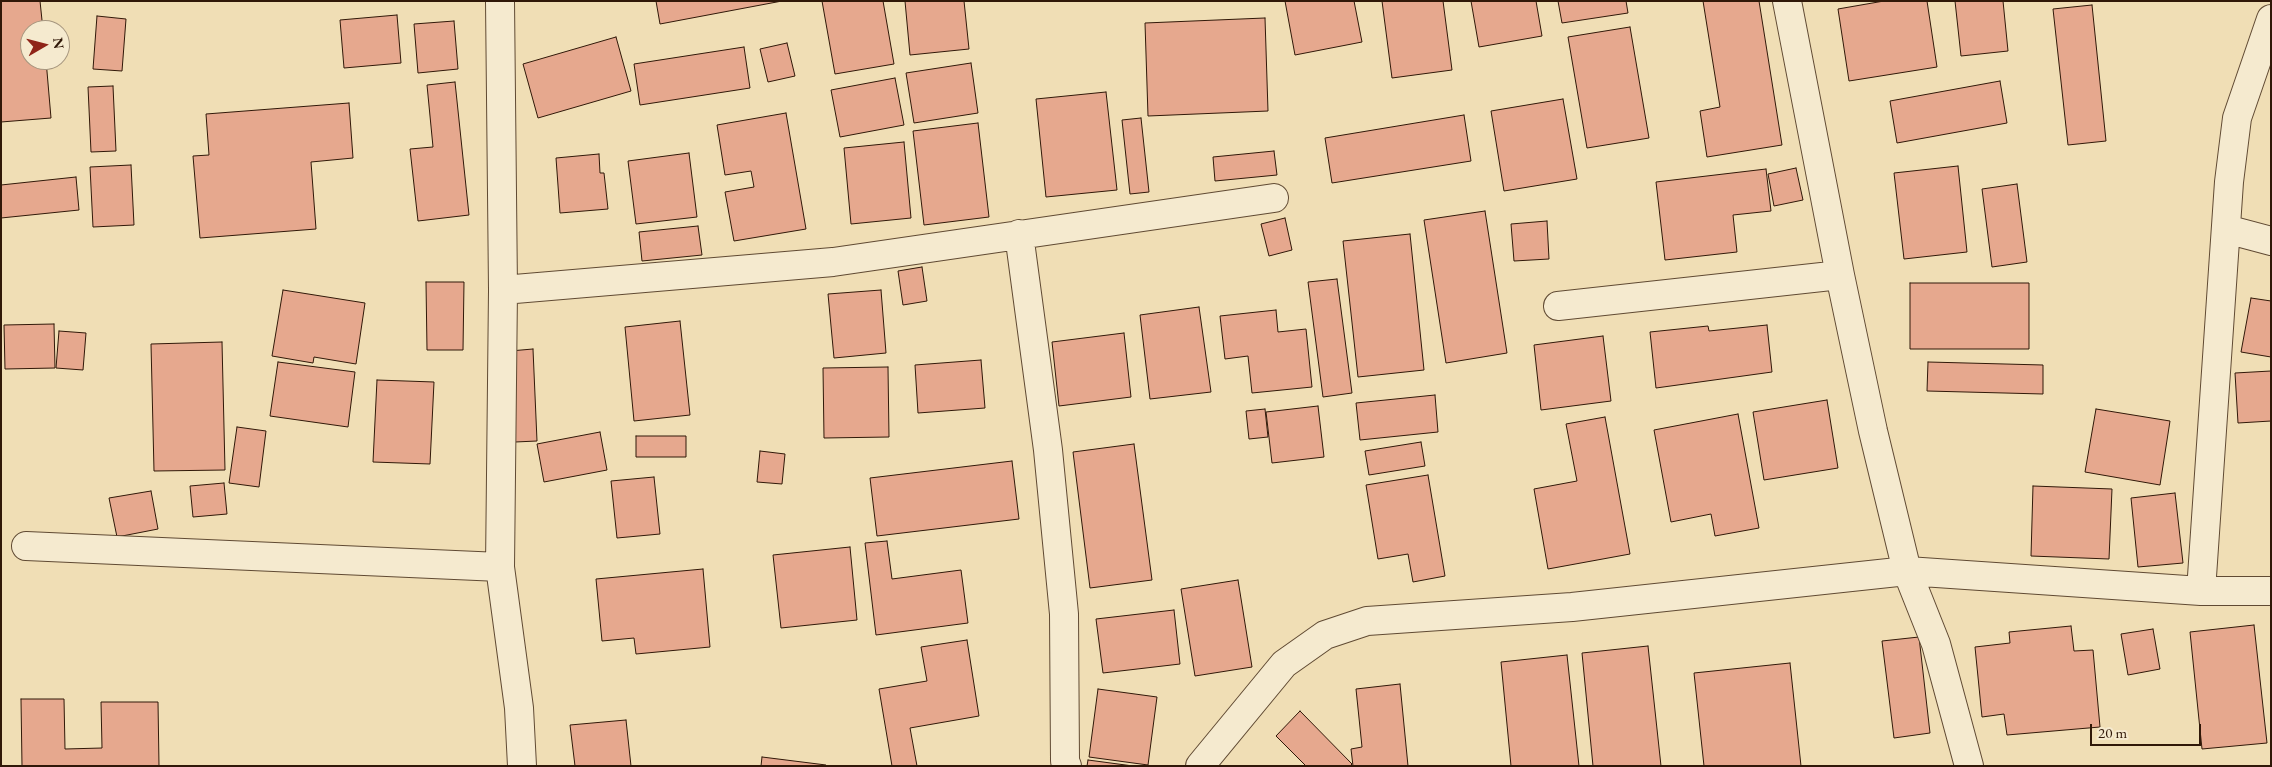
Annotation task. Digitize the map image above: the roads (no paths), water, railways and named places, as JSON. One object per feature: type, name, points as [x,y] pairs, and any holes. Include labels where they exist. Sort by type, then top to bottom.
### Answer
[{"type":"street","points":[[500,1],[502,290],[500,567],[519,708],[522,766]]},
{"type":"street","points":[[1787,1],[1840,275],[1873,430],[1907,571],[1936,644],[1969,766]]},
{"type":"street","points":[[2201,591],[2229,182],[2237,118],[2271,19]]},
{"type":"street","points":[[502,290],[833,262],[1274,198]]},
{"type":"street","points":[[2226,229],[2271,241]]},
{"type":"street","points":[[1019,234],[1048,450],[1064,614],[1065,761],[1067,766]]},
{"type":"street","points":[[1558,306],[1840,275]]},
{"type":"street","points":[[26,546],[500,567]]},
{"type":"street","points":[[1200,766],[1284,664],[1325,635],[1367,621],[1572,607],[1907,571],[2201,591],[2271,591]]}]
